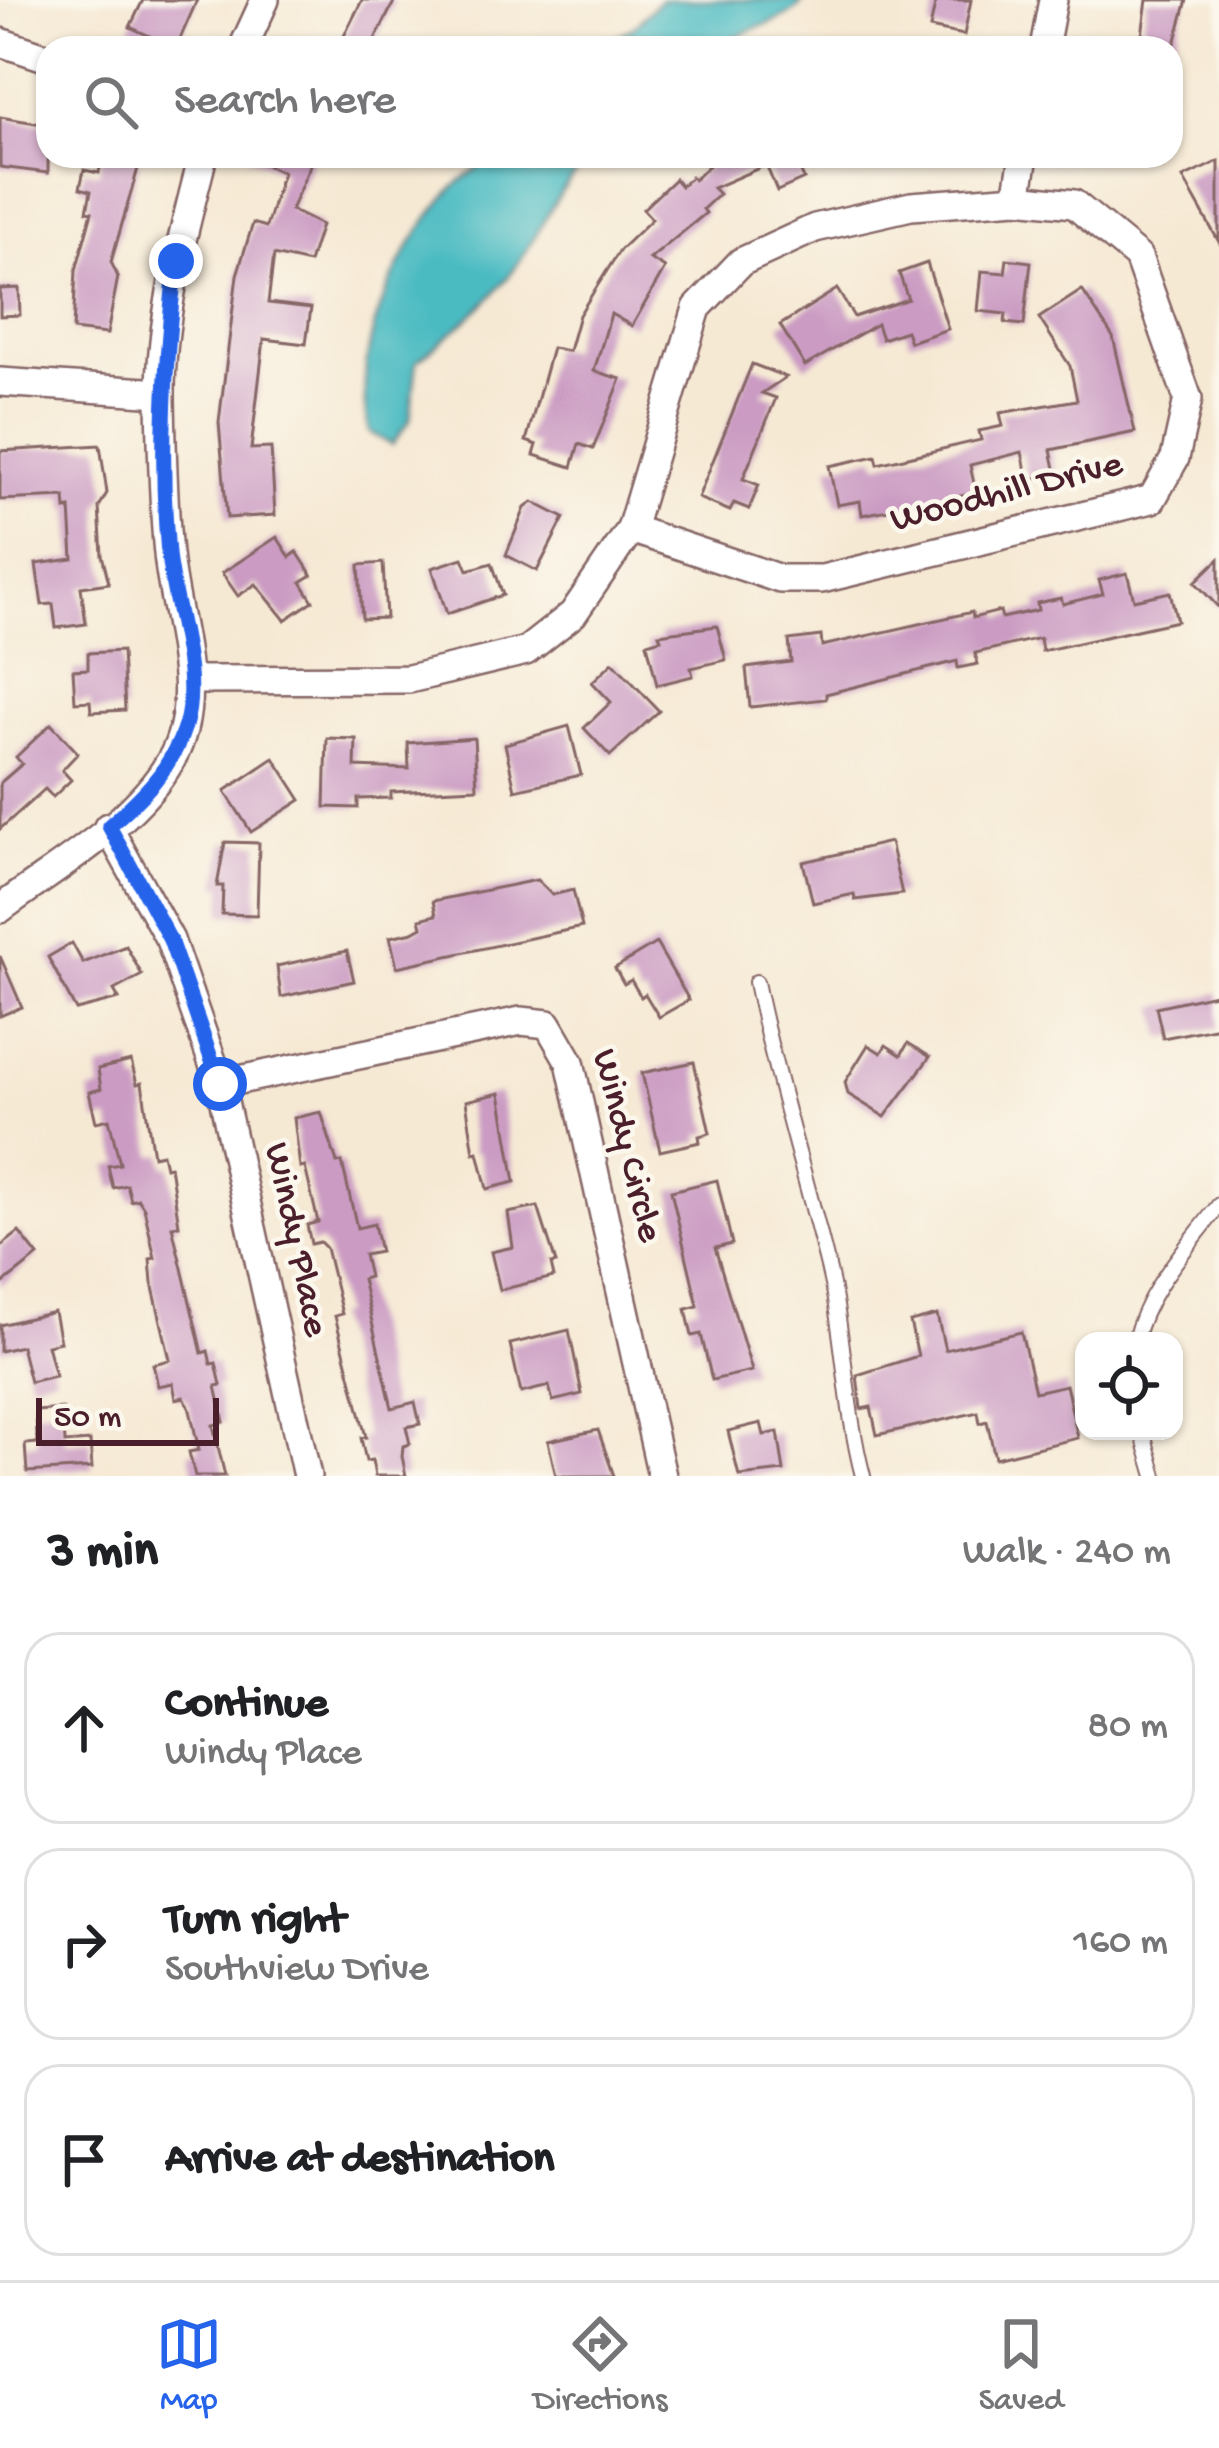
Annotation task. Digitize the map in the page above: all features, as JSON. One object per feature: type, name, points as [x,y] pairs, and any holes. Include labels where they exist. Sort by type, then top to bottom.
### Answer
[{"type":"street","points":[[248,36],[265,0]]},
{"type":"street","points":[[1046,36],[1053,0]]},
{"type":"street","points":[[0,42],[36,54]]},
{"type":"street","points":[[0,909],[147,793],[171,759],[187,723],[188,680],[168,555],[161,393],[176,261],[200,168]]},
{"type":"street","points":[[1017,198],[1022,168]]},
{"type":"street","name":"Woodhill Drive","points":[[188,680],[409,679],[526,651],[573,614],[631,529],[697,308],[742,262],[815,228],[911,206],[1017,198],[1074,204],[1138,257],[1187,399],[1175,458],[1152,499],[822,579],[780,579],[631,529]]},
{"type":"street","points":[[0,382],[161,393]]},
{"type":"street","name":"Windy Place","points":[[109,826],[170,940],[220,1084],[307,1476]]},
{"type":"street","name":"Windy Circle","points":[[220,1084],[521,1021],[548,1024],[570,1062],[662,1476]]},
{"type":"lane","points":[[756,982],[780,1098],[827,1262],[849,1420],[863,1476]]},
{"type":"lane","points":[[1137,1332],[1161,1286],[1219,1205]]},
{"type":"lane","points":[[1145,1440],[1156,1476]]},
{"type":"water","points":[[660,0],[804,0],[786,16],[740,36],[618,36]]},
{"type":"water","points":[[478,168],[580,168],[505,281],[417,361],[410,420],[392,445],[369,432],[366,368],[372,336],[411,243],[455,186]]},
{"type":"building","points":[[143,0],[197,0],[181,36],[150,36],[130,27]]},
{"type":"building","points":[[362,0],[395,0],[377,36],[344,36]]},
{"type":"building","points":[[936,0],[971,0],[964,35],[930,28]]},
{"type":"building","points":[[1147,0],[1187,0],[1177,36],[1142,36]]},
{"type":"building","points":[[0,117],[36,123],[36,168],[48,168],[48,173],[0,167]]},
{"type":"building","points":[[1219,161],[1219,242],[1183,178]]},
{"type":"building","points":[[100,168],[138,168],[111,262],[118,277],[107,334],[73,330],[76,270],[92,212],[87,211],[91,191],[80,188],[84,170],[99,173]]},
{"type":"building","points":[[274,168],[309,168],[291,210],[321,225],[309,263],[274,255],[268,303],[311,308],[306,344],[264,339],[251,449],[271,448],[275,515],[227,518],[219,422],[237,275],[253,223],[266,227],[283,172]]},
{"type":"building","points":[[706,168],[759,168],[713,188],[719,194],[703,209],[706,213],[650,259],[665,268],[632,326],[611,314],[594,371],[621,379],[593,449],[579,444],[572,467],[534,455],[537,445],[526,441],[552,348],[569,351],[579,315],[620,250],[652,219],[643,209],[675,179],[681,186],[691,177],[694,180]]},
{"type":"building","points":[[767,168],[799,168],[804,179],[777,191]]},
{"type":"building","points":[[1007,259],[1031,262],[1024,325],[1005,323],[1006,314],[978,311],[982,271],[1005,273]]},
{"type":"building","points":[[927,263],[948,329],[910,342],[906,331],[882,339],[877,324],[805,366],[780,325],[837,289],[854,317],[908,299],[899,273]]},
{"type":"building","points":[[19,288],[20,315],[0,316],[0,289]]},
{"type":"building","points":[[1082,290],[1113,337],[1135,432],[1051,450],[1056,473],[1028,480],[1022,452],[970,465],[976,493],[862,515],[860,501],[837,505],[829,466],[876,456],[878,464],[981,440],[979,431],[1003,426],[1000,413],[1077,400],[1070,366],[1039,318]]},
{"type":"building","points":[[752,364],[786,377],[762,393],[776,398],[743,479],[759,485],[749,509],[734,503],[730,511],[698,498]]},
{"type":"building","points":[[100,445],[107,493],[99,507],[102,555],[109,583],[81,587],[86,624],[56,628],[53,604],[42,605],[36,564],[73,559],[70,508],[66,509],[65,497],[0,500],[0,451]]},
{"type":"building","points":[[533,502],[564,518],[537,571],[506,555],[525,508]]},
{"type":"building","points":[[277,537],[290,557],[297,552],[312,575],[301,582],[313,601],[285,620],[256,584],[238,596],[222,573]]},
{"type":"building","points":[[463,558],[468,570],[492,563],[503,595],[447,614],[432,568]]},
{"type":"building","points":[[1219,559],[1219,608],[1195,582]]},
{"type":"building","points":[[383,563],[386,618],[362,619],[359,565]]},
{"type":"building","points":[[1127,573],[1134,600],[1170,592],[1177,621],[1042,651],[1040,638],[975,653],[978,664],[958,668],[957,661],[826,694],[826,699],[750,707],[746,668],[791,662],[789,640],[821,636],[822,646],[972,612],[973,618],[1000,611],[1002,618],[1038,610],[1037,603],[1061,598],[1063,604],[1103,594],[1099,580]]},
{"type":"building","points":[[717,626],[726,660],[691,668],[693,676],[657,685],[647,643],[661,639],[659,634]]},
{"type":"building","points":[[122,651],[125,710],[91,712],[90,701],[75,702],[73,670],[88,669],[88,653]]},
{"type":"building","points":[[613,662],[659,711],[610,756],[584,728],[611,702],[592,682]]},
{"type":"building","points":[[51,724],[78,753],[62,770],[71,780],[53,797],[45,789],[0,829],[0,783],[22,764],[16,757]]},
{"type":"building","points":[[569,726],[581,775],[515,790],[505,744]]},
{"type":"building","points":[[327,738],[356,739],[355,767],[409,769],[408,743],[474,738],[477,788],[391,792],[391,798],[358,799],[358,808],[325,807]]},
{"type":"building","points":[[274,758],[301,800],[251,832],[225,791]]},
{"type":"building","points":[[225,842],[259,843],[257,915],[222,914],[223,886],[217,886]]},
{"type":"building","points":[[890,842],[902,894],[855,900],[854,894],[813,903],[803,862]]},
{"type":"building","points":[[537,880],[552,895],[573,890],[582,927],[397,967],[390,937],[422,927],[420,919],[436,915],[433,901]]},
{"type":"building","points":[[72,943],[83,963],[126,946],[142,975],[114,990],[119,999],[76,1010],[48,957]]},
{"type":"building","points":[[656,943],[689,1000],[659,1017],[645,994],[641,997],[631,980],[624,984],[615,968]]},
{"type":"building","points":[[347,951],[354,981],[281,997],[277,966]]},
{"type":"building","points":[[0,956],[22,1007],[0,1016]]},
{"type":"building","points":[[1219,993],[1219,1027],[1163,1038],[1156,1007]]},
{"type":"building","points":[[908,1043],[930,1057],[885,1117],[848,1094],[845,1082],[868,1045],[881,1053],[886,1045],[901,1055]]},
{"type":"building","points":[[131,1061],[137,1084],[142,1083],[153,1156],[162,1154],[165,1167],[170,1166],[179,1225],[172,1226],[202,1353],[208,1351],[211,1364],[216,1363],[221,1385],[216,1386],[224,1422],[213,1425],[225,1476],[195,1476],[189,1452],[199,1450],[189,1406],[184,1397],[176,1399],[173,1383],[158,1386],[153,1364],[170,1360],[152,1283],[150,1259],[155,1258],[144,1208],[138,1199],[131,1201],[127,1185],[113,1188],[108,1166],[120,1164],[109,1119],[96,1122],[89,1092],[101,1089],[98,1069]]},
{"type":"building","points":[[694,1062],[710,1133],[699,1136],[700,1142],[660,1151],[642,1073]]},
{"type":"building","points":[[500,1093],[515,1182],[487,1189],[478,1152],[474,1153],[466,1101]]},
{"type":"building","points":[[321,1112],[337,1163],[342,1162],[357,1228],[374,1224],[380,1252],[364,1255],[369,1277],[362,1279],[392,1408],[415,1402],[420,1424],[406,1427],[410,1444],[403,1446],[402,1456],[406,1476],[375,1476],[372,1460],[366,1461],[361,1438],[366,1437],[335,1316],[342,1314],[326,1248],[320,1242],[311,1244],[307,1225],[318,1222],[305,1167],[300,1168],[294,1118]]},
{"type":"building","points":[[717,1180],[732,1244],[715,1248],[752,1371],[712,1380],[701,1334],[692,1336],[686,1309],[698,1306],[671,1191]]},
{"type":"building","points":[[538,1207],[556,1263],[551,1264],[554,1277],[500,1290],[491,1252],[513,1247],[508,1213]]},
{"type":"building","points":[[19,1232],[38,1256],[0,1286],[0,1247]]},
{"type":"building","points":[[54,1312],[60,1342],[47,1345],[55,1376],[30,1382],[21,1346],[0,1351],[0,1325]]},
{"type":"building","points":[[937,1315],[945,1350],[1021,1332],[1035,1392],[1066,1385],[1075,1439],[995,1458],[987,1421],[980,1423],[978,1412],[877,1435],[871,1407],[861,1409],[857,1375],[918,1356],[910,1322]]},
{"type":"building","points":[[569,1330],[582,1394],[553,1401],[549,1386],[521,1393],[510,1344]]},
{"type":"building","points":[[63,1409],[65,1443],[90,1441],[92,1468],[27,1472],[25,1444],[37,1443],[36,1411]]},
{"type":"building","points":[[761,1423],[764,1435],[778,1432],[784,1471],[739,1476],[728,1431]]},
{"type":"building","points":[[598,1430],[614,1476],[556,1476],[548,1441]]},
{"type":"route","points":[[176,261],[161,393],[168,555],[188,680],[187,723],[171,759],[147,793],[109,826],[170,940],[220,1084]]}]
